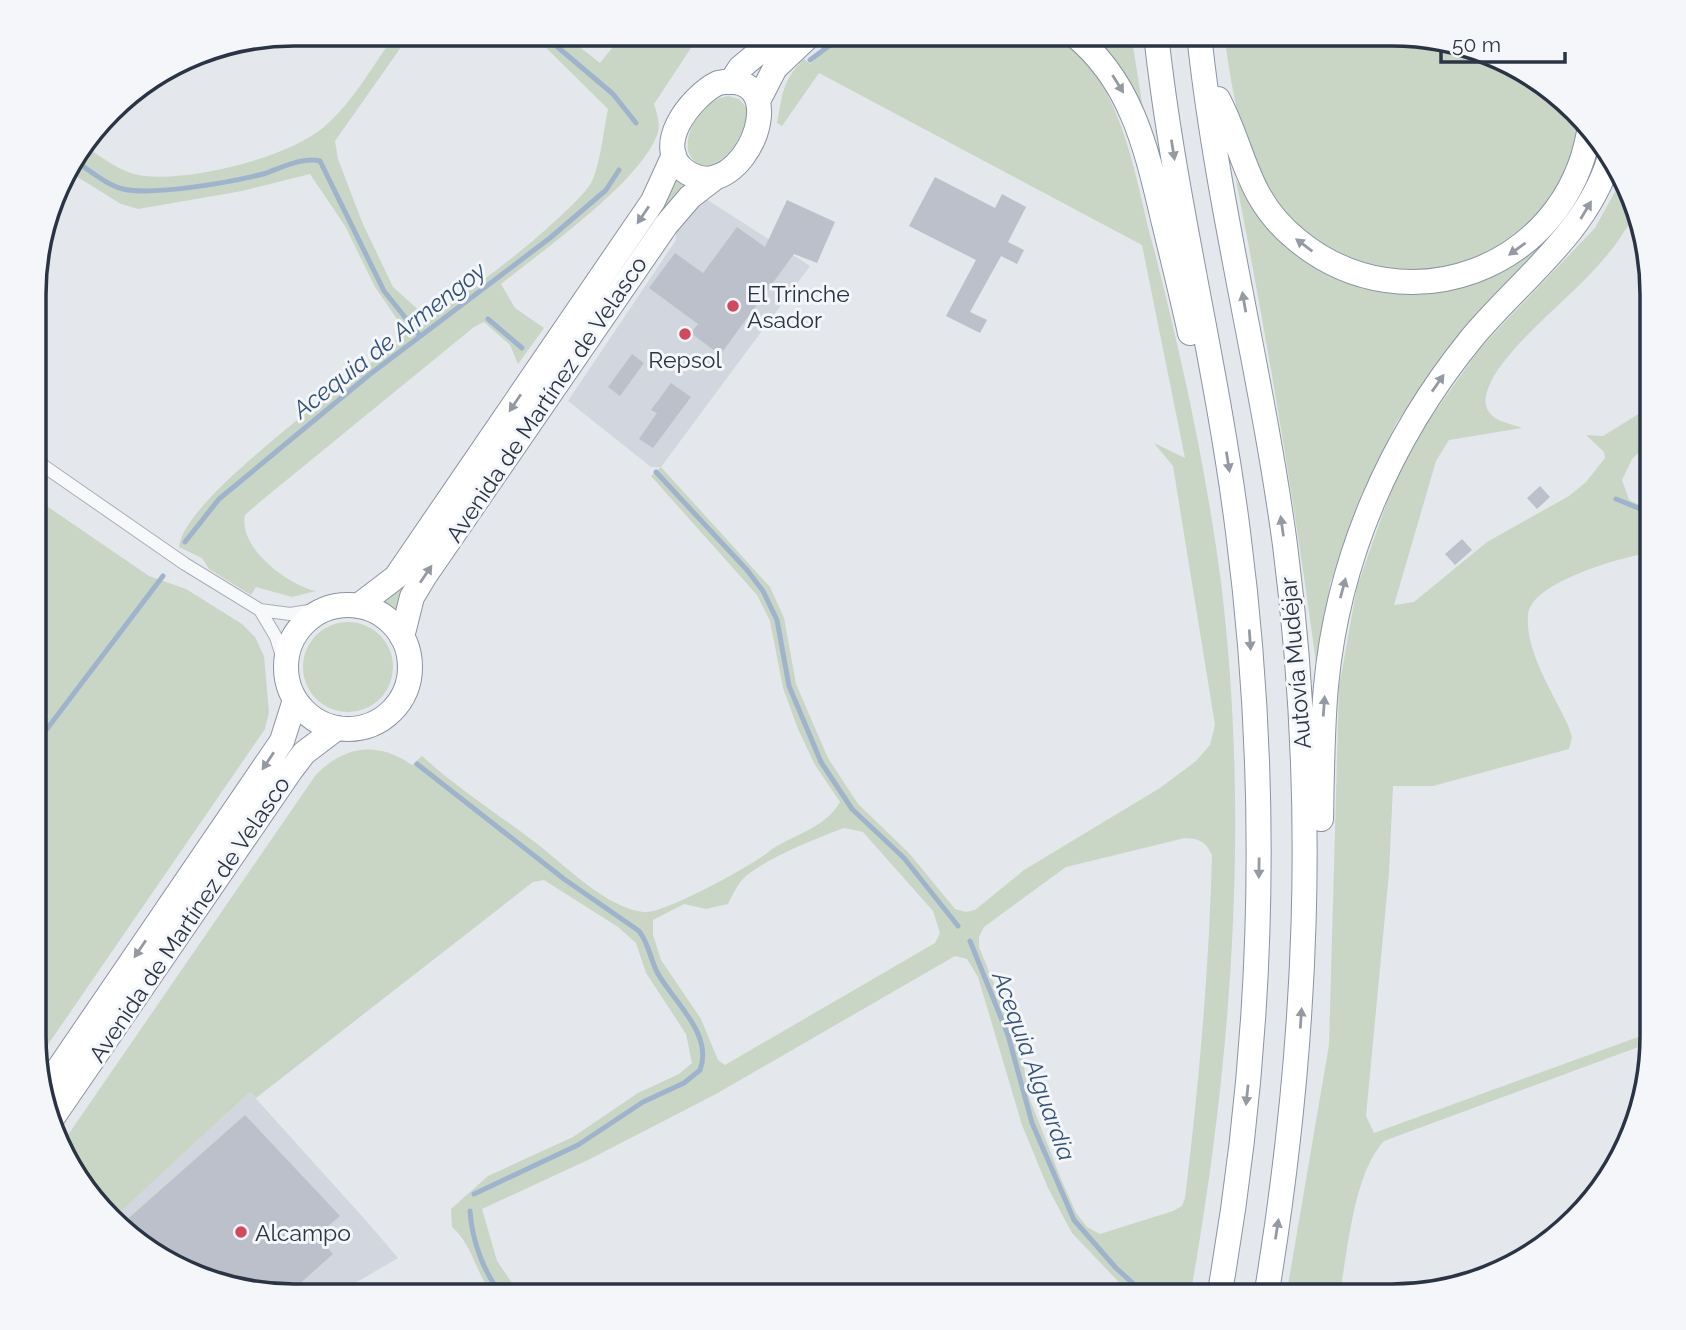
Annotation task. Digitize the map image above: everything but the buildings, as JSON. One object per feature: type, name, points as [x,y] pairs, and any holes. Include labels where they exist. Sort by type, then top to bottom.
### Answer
[{"type":"highway","points":[[731,82],[740,68],[766,46]]},
{"type":"highway","points":[[758,102],[775,68],[798,46]]},
{"type":"highway","points":[[1085,46],[1107,68],[1133,114],[1152,173],[1200,377],[1218,394]]},
{"type":"highway","name":"Autovía Mudéjar","points":[[1158,46],[1175,164],[1218,394],[1248,614],[1258,777],[1257,957],[1247,1094],[1221,1284]]},
{"type":"highway","name":"Autovía Mudéjar","points":[[1200,46],[1284,545],[1303,738],[1306,866],[1304,980],[1297,1075],[1268,1284]]},
{"type":"highway","points":[[1203,70],[1224,112],[1250,181],[1279,223],[1297,240],[1329,261],[1390,281],[1415,282],[1466,275],[1512,253],[1542,228],[1566,197],[1578,174],[1587,140]]},
{"type":"highway","points":[[731,82],[746,87],[758,102],[761,120],[752,142],[734,166],[716,177],[690,174],[674,155],[675,134],[690,104],[712,86],[731,82]]},
{"type":"highway","name":"Avenida de Martínez de Velasco","points":[[358,606],[388,585],[405,564],[653,201],[674,155]]},
{"type":"highway","points":[[1306,866],[1321,848],[1324,707],[1334,624],[1348,568],[1369,508],[1423,404],[1473,337],[1580,220],[1606,167]]},
{"type":"highway","name":"Avenida de Martínez de Velasco","points":[[402,637],[405,614],[424,577],[666,225],[690,197],[716,177]]},
{"type":"highway","points":[[358,606],[388,620],[402,637],[410,668],[400,700],[373,724],[337,728],[309,715],[295,699],[286,669],[295,634],[312,617],[334,607],[358,606]]},
{"type":"highway","name":"Avenida de Martínez de Velasco","points":[[50,1082],[277,749],[286,734],[295,699]]},
{"type":"highway","name":"Avenida de Martínez de Velasco","points":[[57,1111],[295,765],[311,747],[337,728]]},
{"type":"street","points":[[46,468],[185,564],[260,610],[290,614],[334,607]]},
{"type":"street","points":[[260,610],[276,638],[286,669]]},
{"type":"shaded area","name":"Repsol","points":[[706,199],[810,266],[661,467],[651,467],[568,401],[676,240],[676,229]]},
{"type":"shaded area","points":[[250,1092],[398,1258],[354,1284],[277,1284],[245,1280],[184,1259],[156,1243],[119,1213]]},
{"type":"green space","points":[[387,46],[402,46],[335,141],[338,159],[362,222],[393,287],[422,313],[437,308],[485,279],[562,215],[591,183],[599,158],[608,109],[544,46],[578,46],[600,63],[614,46],[692,46],[654,104],[659,124],[657,135],[647,154],[588,215],[501,284],[515,308],[544,328],[518,364],[510,345],[484,322],[474,327],[261,501],[245,515],[249,540],[267,563],[279,573],[316,591],[292,597],[256,587],[251,595],[209,569],[202,558],[179,547],[187,526],[235,473],[387,350],[397,339],[400,329],[397,319],[375,287],[345,226],[310,174],[242,191],[138,209],[121,204],[75,176],[91,150],[128,172],[145,176],[188,175],[239,165],[308,138],[335,117]]},
{"type":"green space","points":[[831,46],[1068,46],[1095,75],[1122,128],[1192,411],[1215,539],[1230,671],[1235,851],[1232,941],[1217,1120],[1192,1284],[1121,1284],[1072,1233],[1048,1188],[1022,1125],[978,977],[967,959],[955,956],[716,1094],[590,1159],[482,1209],[497,1261],[513,1284],[486,1284],[465,1242],[452,1227],[451,1209],[488,1176],[573,1137],[638,1093],[679,1074],[692,1063],[686,1034],[646,973],[636,943],[618,927],[544,880],[533,882],[256,1098],[250,1092],[119,1213],[87,1174],[67,1137],[315,776],[338,758],[362,750],[374,750],[387,752],[412,765],[422,756],[600,894],[629,909],[643,912],[668,906],[725,879],[825,819],[840,802],[815,765],[798,729],[783,688],[770,621],[757,595],[651,476],[661,467],[770,587],[784,618],[796,684],[828,758],[858,804],[909,853],[955,909],[966,912],[975,910],[1024,870],[1160,788],[1196,761],[1210,745],[1215,725],[1173,466],[1154,443],[1185,458],[1142,245],[819,73],[782,126],[777,123],[784,89],[804,59],[810,64]],"holes":[[[844,828],[863,832],[933,911],[940,933],[935,943],[725,1065],[718,1060],[701,1019],[661,960],[653,935],[653,920],[684,904],[706,909],[728,904],[742,880],[750,873],[790,850]],[[1185,838],[1202,842],[1212,855],[1203,1027],[1185,1198],[1182,1206],[1173,1211],[1100,1234],[1087,1227],[1076,1213],[1061,1179],[1029,1097],[1021,1050],[979,947],[979,937],[984,927],[1066,867]]]},
{"type":"green space","points":[[1098,46],[1133,46],[1143,109]]},
{"type":"green space","points":[[1226,46],[1409,46],[1441,50],[1488,64],[1517,79],[1544,97],[1581,132],[1562,187],[1534,223],[1506,247],[1475,260],[1443,268],[1411,270],[1379,266],[1349,256],[1321,242],[1295,221],[1273,196],[1245,138]]},
{"type":"green space","points":[[728,96],[739,99],[746,107],[742,132],[726,155],[716,163],[705,166],[696,162],[688,151],[690,133],[704,109]]},
{"type":"green space","points":[[1595,150],[1601,159],[1590,191],[1434,371],[1396,423],[1354,517],[1330,584],[1317,670],[1280,424],[1236,180],[1254,209],[1291,249],[1469,284],[1518,262],[1558,225],[1587,177]]},
{"type":"green space","points":[[676,173],[689,183],[401,594],[395,611],[382,603],[399,589],[664,204]]},
{"type":"green space","points":[[1617,188],[1630,223],[1594,270],[1516,347],[1498,369],[1488,388],[1486,407],[1489,412],[1500,420],[1522,428],[1449,440],[1436,461],[1394,605],[1414,602],[1487,542],[1569,496],[1586,482],[1605,458],[1604,452],[1586,435],[1603,436],[1640,413],[1640,451],[1632,459],[1622,480],[1629,500],[1640,505],[1640,555],[1602,565],[1561,582],[1544,592],[1533,603],[1528,615],[1528,629],[1535,657],[1572,737],[1569,749],[1433,786],[1393,786],[1389,873],[1366,1116],[1374,1133],[1640,1036],[1640,1046],[1384,1141],[1365,1173],[1359,1193],[1341,1284],[1288,1284],[1329,1045],[1339,687],[1357,587],[1395,479],[1419,434],[1481,347],[1595,228]]},
{"type":"green space","points":[[46,506],[149,576],[186,589],[242,624],[255,637],[264,656],[269,712],[265,729],[46,1047],[46,720],[49,716],[46,713]]},
{"type":"green space","points":[[348,622],[373,630],[385,642],[393,667],[385,692],[373,704],[348,712],[323,704],[311,692],[303,667],[311,642],[323,630]]},
{"type":"waterway","name":"Acequia de Armengoy","points":[[556,46],[613,94],[636,123]]},
{"type":"waterway","points":[[810,60],[829,46]]},
{"type":"waterway","points":[[81,165],[123,189],[153,191],[213,184],[263,174],[299,162],[320,161],[384,291],[420,336]]},
{"type":"waterway","name":"Acequia de Armengoy","points":[[185,542],[219,499],[369,375],[550,238],[606,190],[619,170]]},
{"type":"waterway","points":[[488,319],[522,348]]},
{"type":"waterway","name":"Acequia Alguardia","points":[[656,472],[747,570],[763,591],[777,620],[789,686],[821,762],[852,809],[904,858],[958,926]]},
{"type":"waterway","points":[[1616,499],[1640,509]]},
{"type":"waterway","name":"Acequia de Armengoy","points":[[46,730],[163,576]]},
{"type":"waterway","points":[[417,764],[564,879],[639,931],[657,972],[697,1031],[703,1057],[700,1070],[684,1083],[643,1102],[578,1145],[474,1194]]},
{"type":"waterway","name":"Acequia Alguardia","points":[[970,941],[1008,1035],[1032,1123],[1074,1220],[1134,1284]]},
{"type":"waterway","points":[[470,1211],[480,1256],[494,1284]]},
{"type":"place","name":"El Trinche Asador","points":[[733,306]]},
{"type":"place","name":"Repsol","points":[[685,334]]},
{"type":"place","name":"Alcampo","points":[[241,1232]]}]
